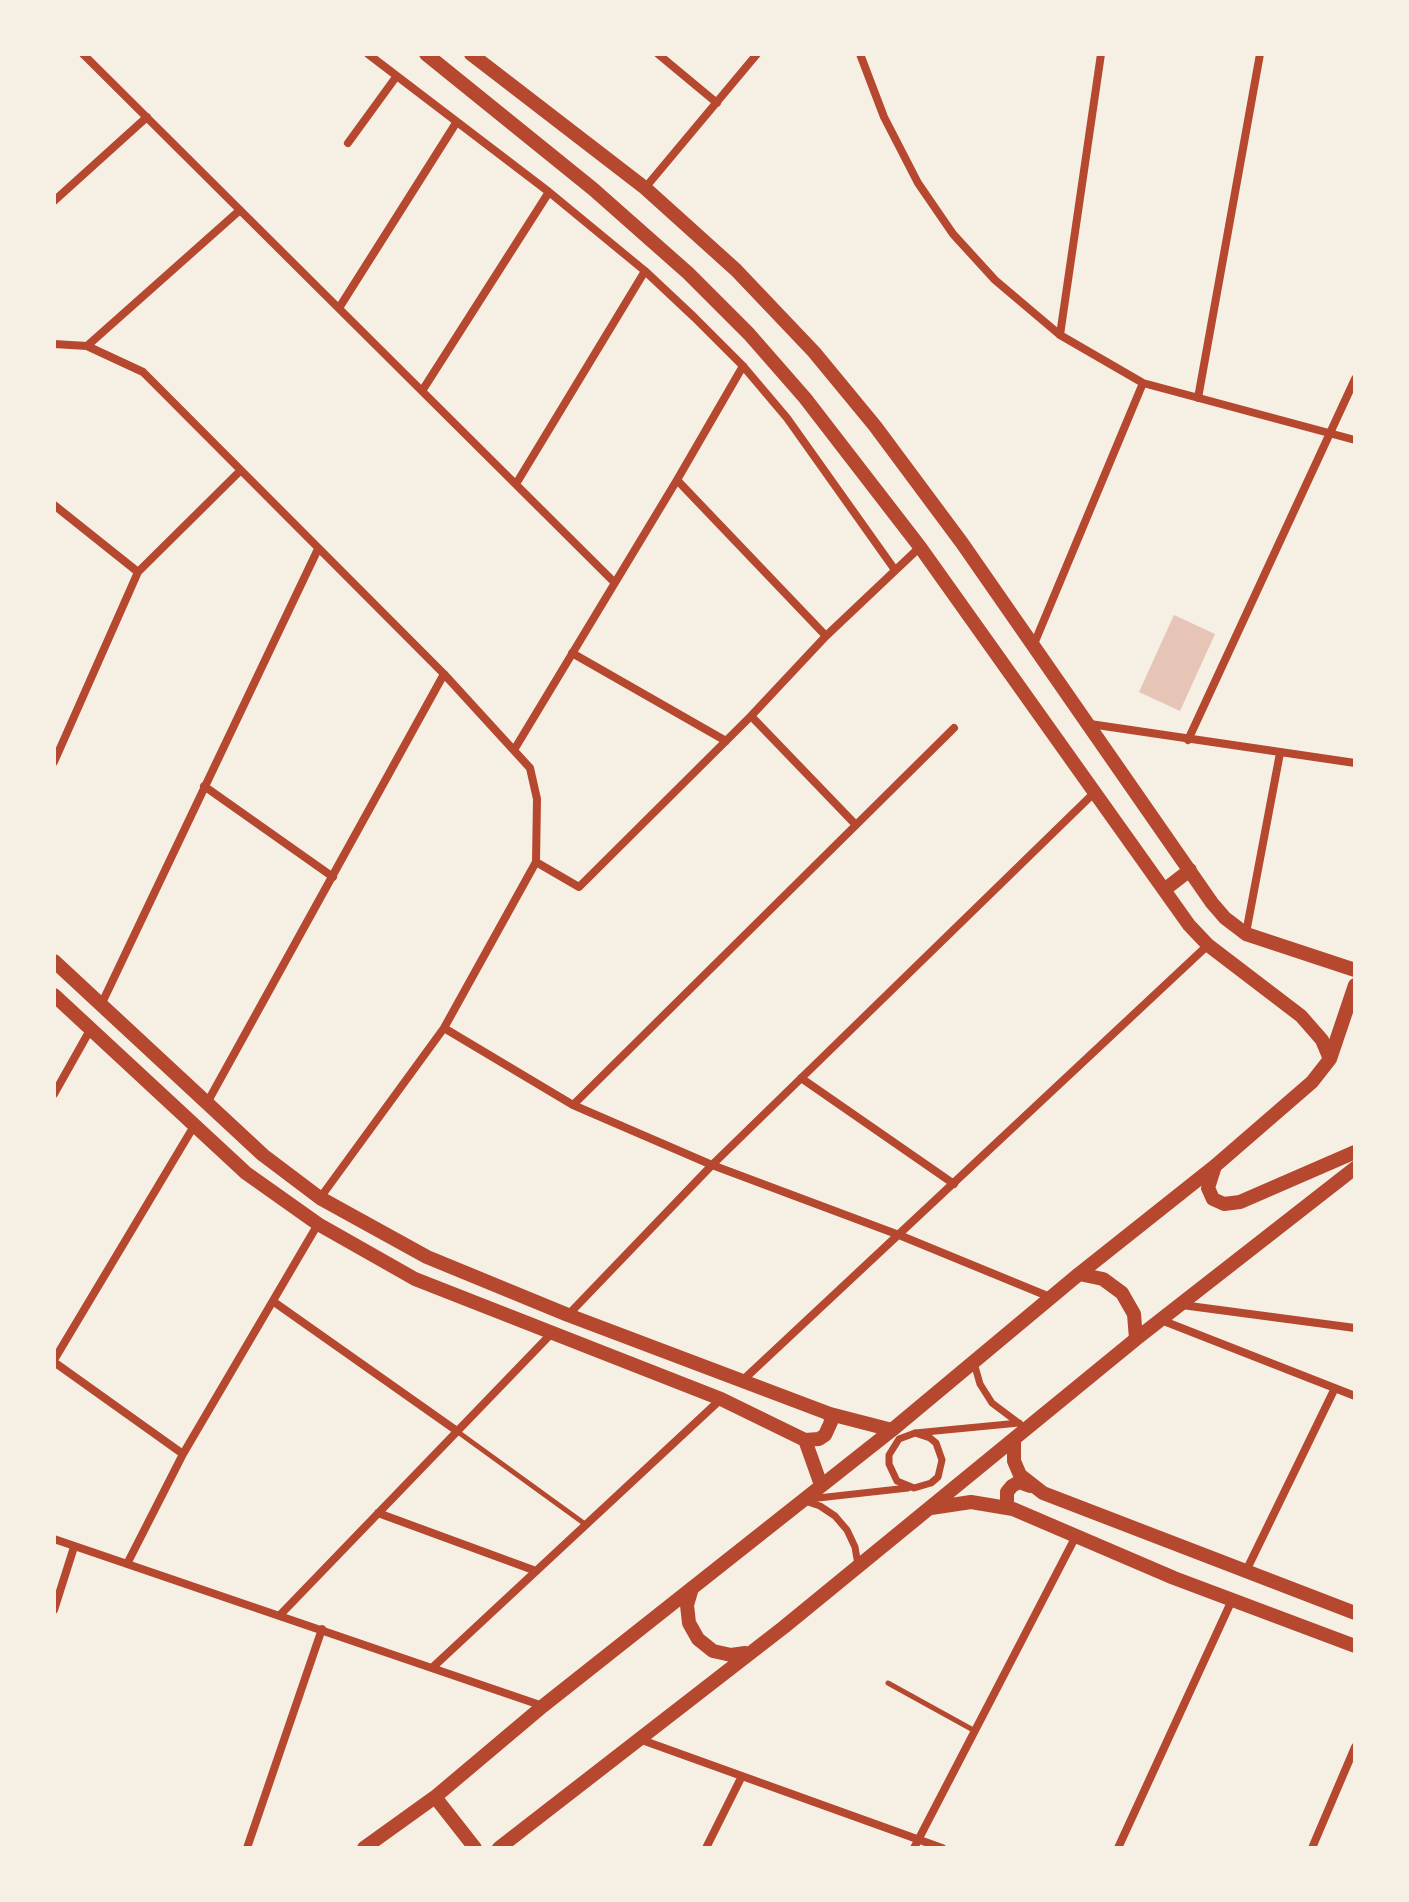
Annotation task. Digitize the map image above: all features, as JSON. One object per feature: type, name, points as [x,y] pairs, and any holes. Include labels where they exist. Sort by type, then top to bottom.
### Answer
[{"type":"main road","points":[[426,54],[593,189],[688,273],[749,334],[814,409],[920,547],[1189,925],[1208,945],[1301,1016],[1322,1040],[1330,1059]]},
{"type":"main road","points":[[471,54],[645,188],[736,270],[814,352],[875,426],[1034,644],[1218,911],[1246,934],[1355,970]]},
{"type":"main road","points":[[1164,890],[1190,870]]},
{"type":"main road","points":[[54,961],[263,1155],[320,1198],[427,1257],[568,1315],[830,1414],[892,1430]]},
{"type":"main road","points":[[364,1848],[435,1797],[543,1706],[892,1430],[1079,1274],[1215,1166],[1312,1082],[1330,1059],[1355,985]]},
{"type":"main road","points":[[54,995],[246,1173],[318,1224],[415,1279],[721,1399],[805,1440],[819,1439],[825,1435],[831,1422],[830,1414]]},
{"type":"main road","points":[[1215,1166],[1208,1188],[1213,1199],[1224,1204],[1240,1202],[1355,1152]]},
{"type":"main road","points":[[499,1848],[749,1653],[1014,1439],[1024,1425],[1355,1168]]},
{"type":"main road","points":[[1079,1274],[1103,1279],[1122,1293],[1134,1314],[1136,1339]]},
{"type":"main road","points":[[1014,1439],[1014,1461],[1020,1475],[1031,1486]]},
{"type":"main road","points":[[805,1440],[821,1485]]},
{"type":"main road","points":[[1007,1507],[1005,1500],[1012,1486],[1019,1482],[1086,1511],[1355,1613]]},
{"type":"main road","points":[[927,1509],[971,1502],[1007,1507],[1232,1600],[1355,1646]]},
{"type":"main road","points":[[692,1587],[687,1605],[689,1623],[698,1639],[713,1651],[731,1655],[749,1653]]},
{"type":"main road","points":[[435,1797],[475,1848]]},
{"type":"street","points":[[83,54],[614,582]]},
{"type":"street","points":[[368,54],[549,192],[645,271],[743,366],[822,464],[895,570]]},
{"type":"street","points":[[658,54],[717,103]]},
{"type":"street","points":[[645,188],[757,54]]},
{"type":"street","points":[[860,54],[884,117],[911,170],[953,234],[995,280],[1060,335],[1143,383],[1355,440]]},
{"type":"street","points":[[1060,335],[1101,54]]},
{"type":"street","points":[[1198,398],[1260,54]]},
{"type":"street","points":[[348,143],[396,77]]},
{"type":"street","points":[[54,201],[147,117]]},
{"type":"street","points":[[339,308],[456,123]]},
{"type":"street","points":[[422,391],[549,192]]},
{"type":"street","points":[[87,346],[240,210]]},
{"type":"street","points":[[516,484],[645,271]]},
{"type":"street","points":[[54,344],[87,346],[143,372],[444,674],[530,768],[537,799],[536,862],[444,1028],[320,1198]]},
{"type":"street","points":[[514,750],[743,366]]},
{"type":"street","points":[[1188,740],[1355,379]]},
{"type":"street","points":[[1034,644],[1143,383]]},
{"type":"street","points":[[54,762],[138,572],[240,471]]},
{"type":"street","points":[[677,480],[826,636]]},
{"type":"street","points":[[54,505],[138,572]]},
{"type":"street","points":[[536,862],[579,887],[751,716],[826,636],[920,547]]},
{"type":"street","points":[[100,1006],[318,549]]},
{"type":"street","points":[[572,653],[726,741]]},
{"type":"street","points":[[207,1104],[444,674]]},
{"type":"street","points":[[751,716],[856,825]]},
{"type":"street","points":[[1090,724],[1355,763]]},
{"type":"street","points":[[573,1105],[954,728]]},
{"type":"street","points":[[54,731],[63,740]]},
{"type":"street","points":[[1246,934],[1280,753]]},
{"type":"street","points":[[204,786],[333,877]]},
{"type":"street","points":[[568,1315],[712,1165],[1094,793]]},
{"type":"street","points":[[743,1380],[1208,945]]},
{"type":"street","points":[[444,1028],[573,1105],[712,1165],[899,1235],[1051,1298]]},
{"type":"street","points":[[54,1094],[90,1030]]},
{"type":"street","points":[[801,1078],[954,1184]]},
{"type":"street","points":[[183,1454],[54,1361],[194,1126]]},
{"type":"street","points":[[127,1564],[183,1454],[318,1224]]},
{"type":"street","points":[[274,1302],[457,1431]]},
{"type":"street","points":[[1181,1305],[1355,1328]]},
{"type":"street","points":[[1160,1320],[1355,1396]]},
{"type":"street","points":[[280,1615],[551,1334]]},
{"type":"street","points":[[974,1361],[985,1394],[1000,1411],[1024,1425]]},
{"type":"street","points":[[1246,1571],[1335,1388]]},
{"type":"street","points":[[433,1667],[721,1399]]},
{"type":"street","points":[[914,1488],[897,1481],[889,1464],[893,1446],[899,1439],[915,1433],[1024,1425]]},
{"type":"street","points":[[802,1500],[923,1487],[938,1477],[942,1460],[936,1443],[915,1433]]},
{"type":"street","points":[[802,1500],[820,1506],[835,1516],[847,1530],[855,1547],[858,1565]]},
{"type":"street","points":[[378,1513],[536,1571]]},
{"type":"street","points":[[916,1844],[1076,1536]]},
{"type":"street","points":[[54,1539],[543,1706]]},
{"type":"street","points":[[54,1610],[74,1547]]},
{"type":"street","points":[[1118,1848],[1232,1600]]},
{"type":"street","points":[[247,1848],[322,1629]]},
{"type":"street","points":[[638,1739],[916,1844],[942,1848]]},
{"type":"street","points":[[1312,1848],[1355,1747]]},
{"type":"street","points":[[706,1848],[742,1776]]},
{"type":"lane","points":[[457,1431],[585,1524]]},
{"type":"lane","points":[[888,1683],[975,1731]]},
{"type":"building","points":[[1174,615],[1215,634],[1180,711],[1139,692]]}]
